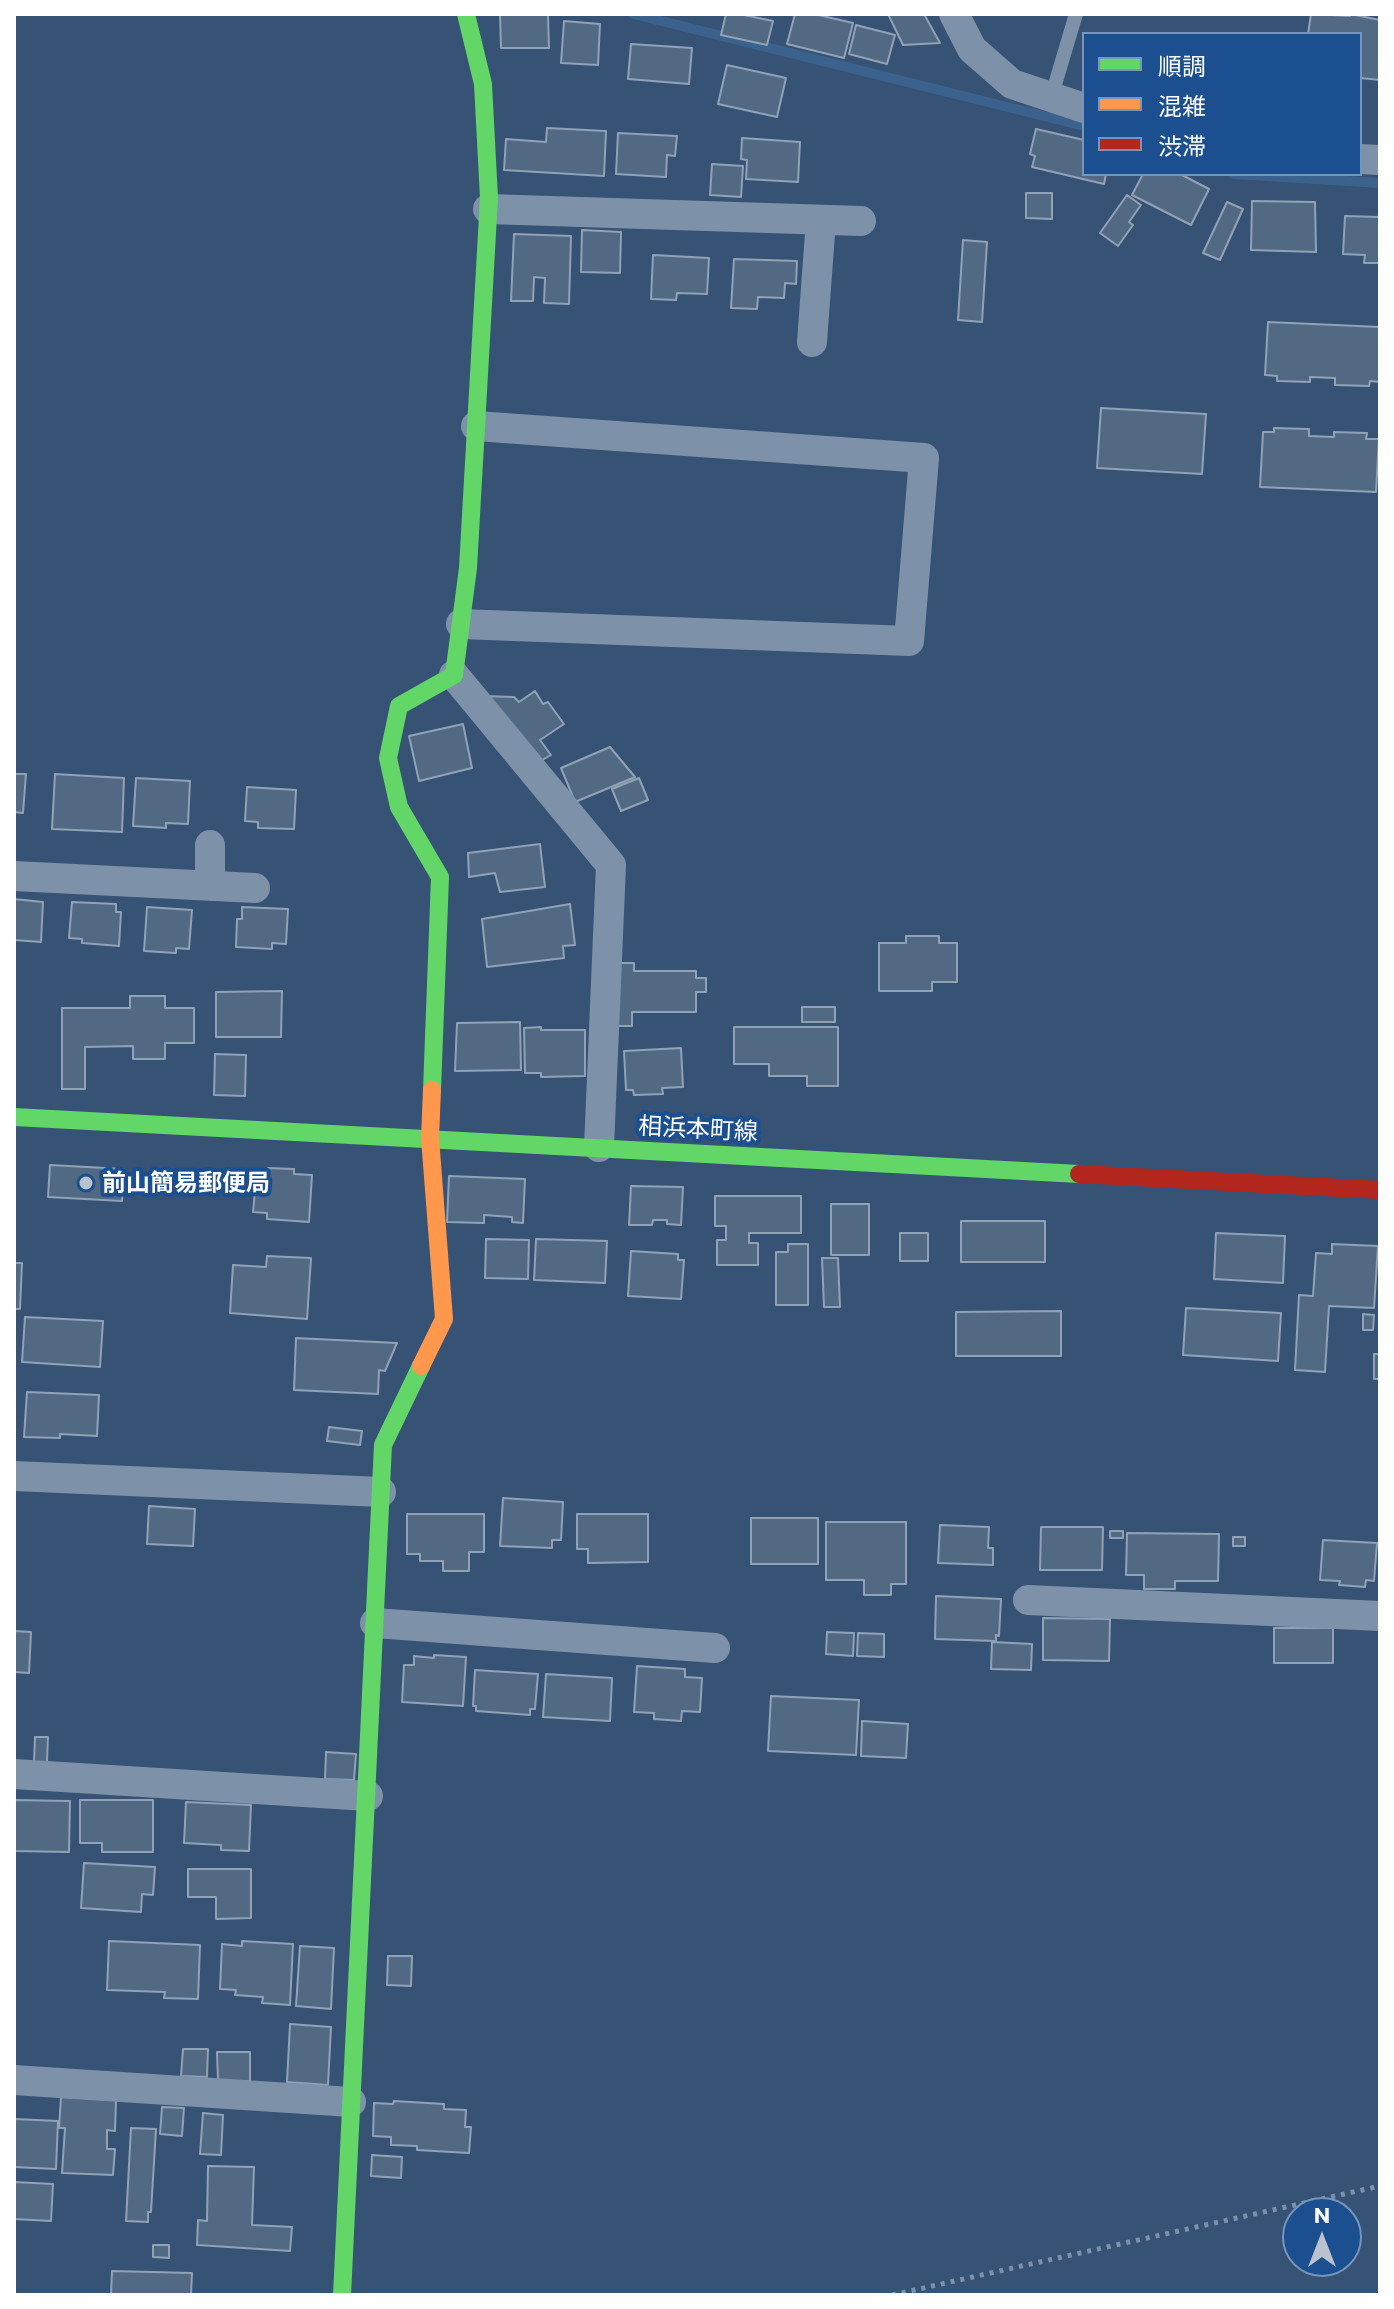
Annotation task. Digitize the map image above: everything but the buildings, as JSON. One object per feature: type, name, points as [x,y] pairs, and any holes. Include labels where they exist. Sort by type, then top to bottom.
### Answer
[{"type":"street","points":[[466,14],[486,109],[488,209],[468,568],[454,675],[611,865],[599,1147]]},
{"type":"street","points":[[954,14],[972,49],[1012,84],[1082,107]]},
{"type":"street","points":[[488,209],[861,221]]},
{"type":"street","points":[[812,342],[821,220]]},
{"type":"street","points":[[461,624],[909,641],[924,458],[476,426]]},
{"type":"street","points":[[342,2295],[383,1445],[444,1319],[430,1138],[440,877],[399,807],[388,758],[399,706],[454,675]]},
{"type":"street","points":[[210,845],[210,886]]},
{"type":"street","points":[[14,876],[255,888]]},
{"type":"street","name":"相浜本町線","points":[[14,1117],[1380,1190]]},
{"type":"street","points":[[14,1476],[381,1492]]},
{"type":"street","points":[[1028,1600],[1380,1616]]},
{"type":"street","points":[[375,1623],[715,1648]]},
{"type":"street","points":[[14,1774],[368,1796]]},
{"type":"street","points":[[14,2080],[351,2102]]},
{"type":"lane","points":[[1051,99],[1076,14]]},
{"type":"path","points":[[892,2295],[1380,2186]]},
{"type":"waterway","points":[[633,14],[1082,126]]},
{"type":"waterway","points":[[1266,176],[1380,183]]},
{"type":"traffic: fast","points":[[432,1090],[440,877],[399,807],[388,758],[399,706],[454,675],[468,568],[489,198],[483,84],[466,14]]},
{"type":"traffic: fast","points":[[14,1117],[1079,1174]]},
{"type":"traffic: fast","points":[[342,2295],[383,1445],[421,1366]]},
{"type":"traffic: slow","points":[[421,1366],[444,1319],[430,1138],[432,1090]]},
{"type":"traffic: jam","points":[[1079,1174],[1380,1190]]},
{"type":"place","name":"前山簡易郵便局","points":[[86,1183]]}]
